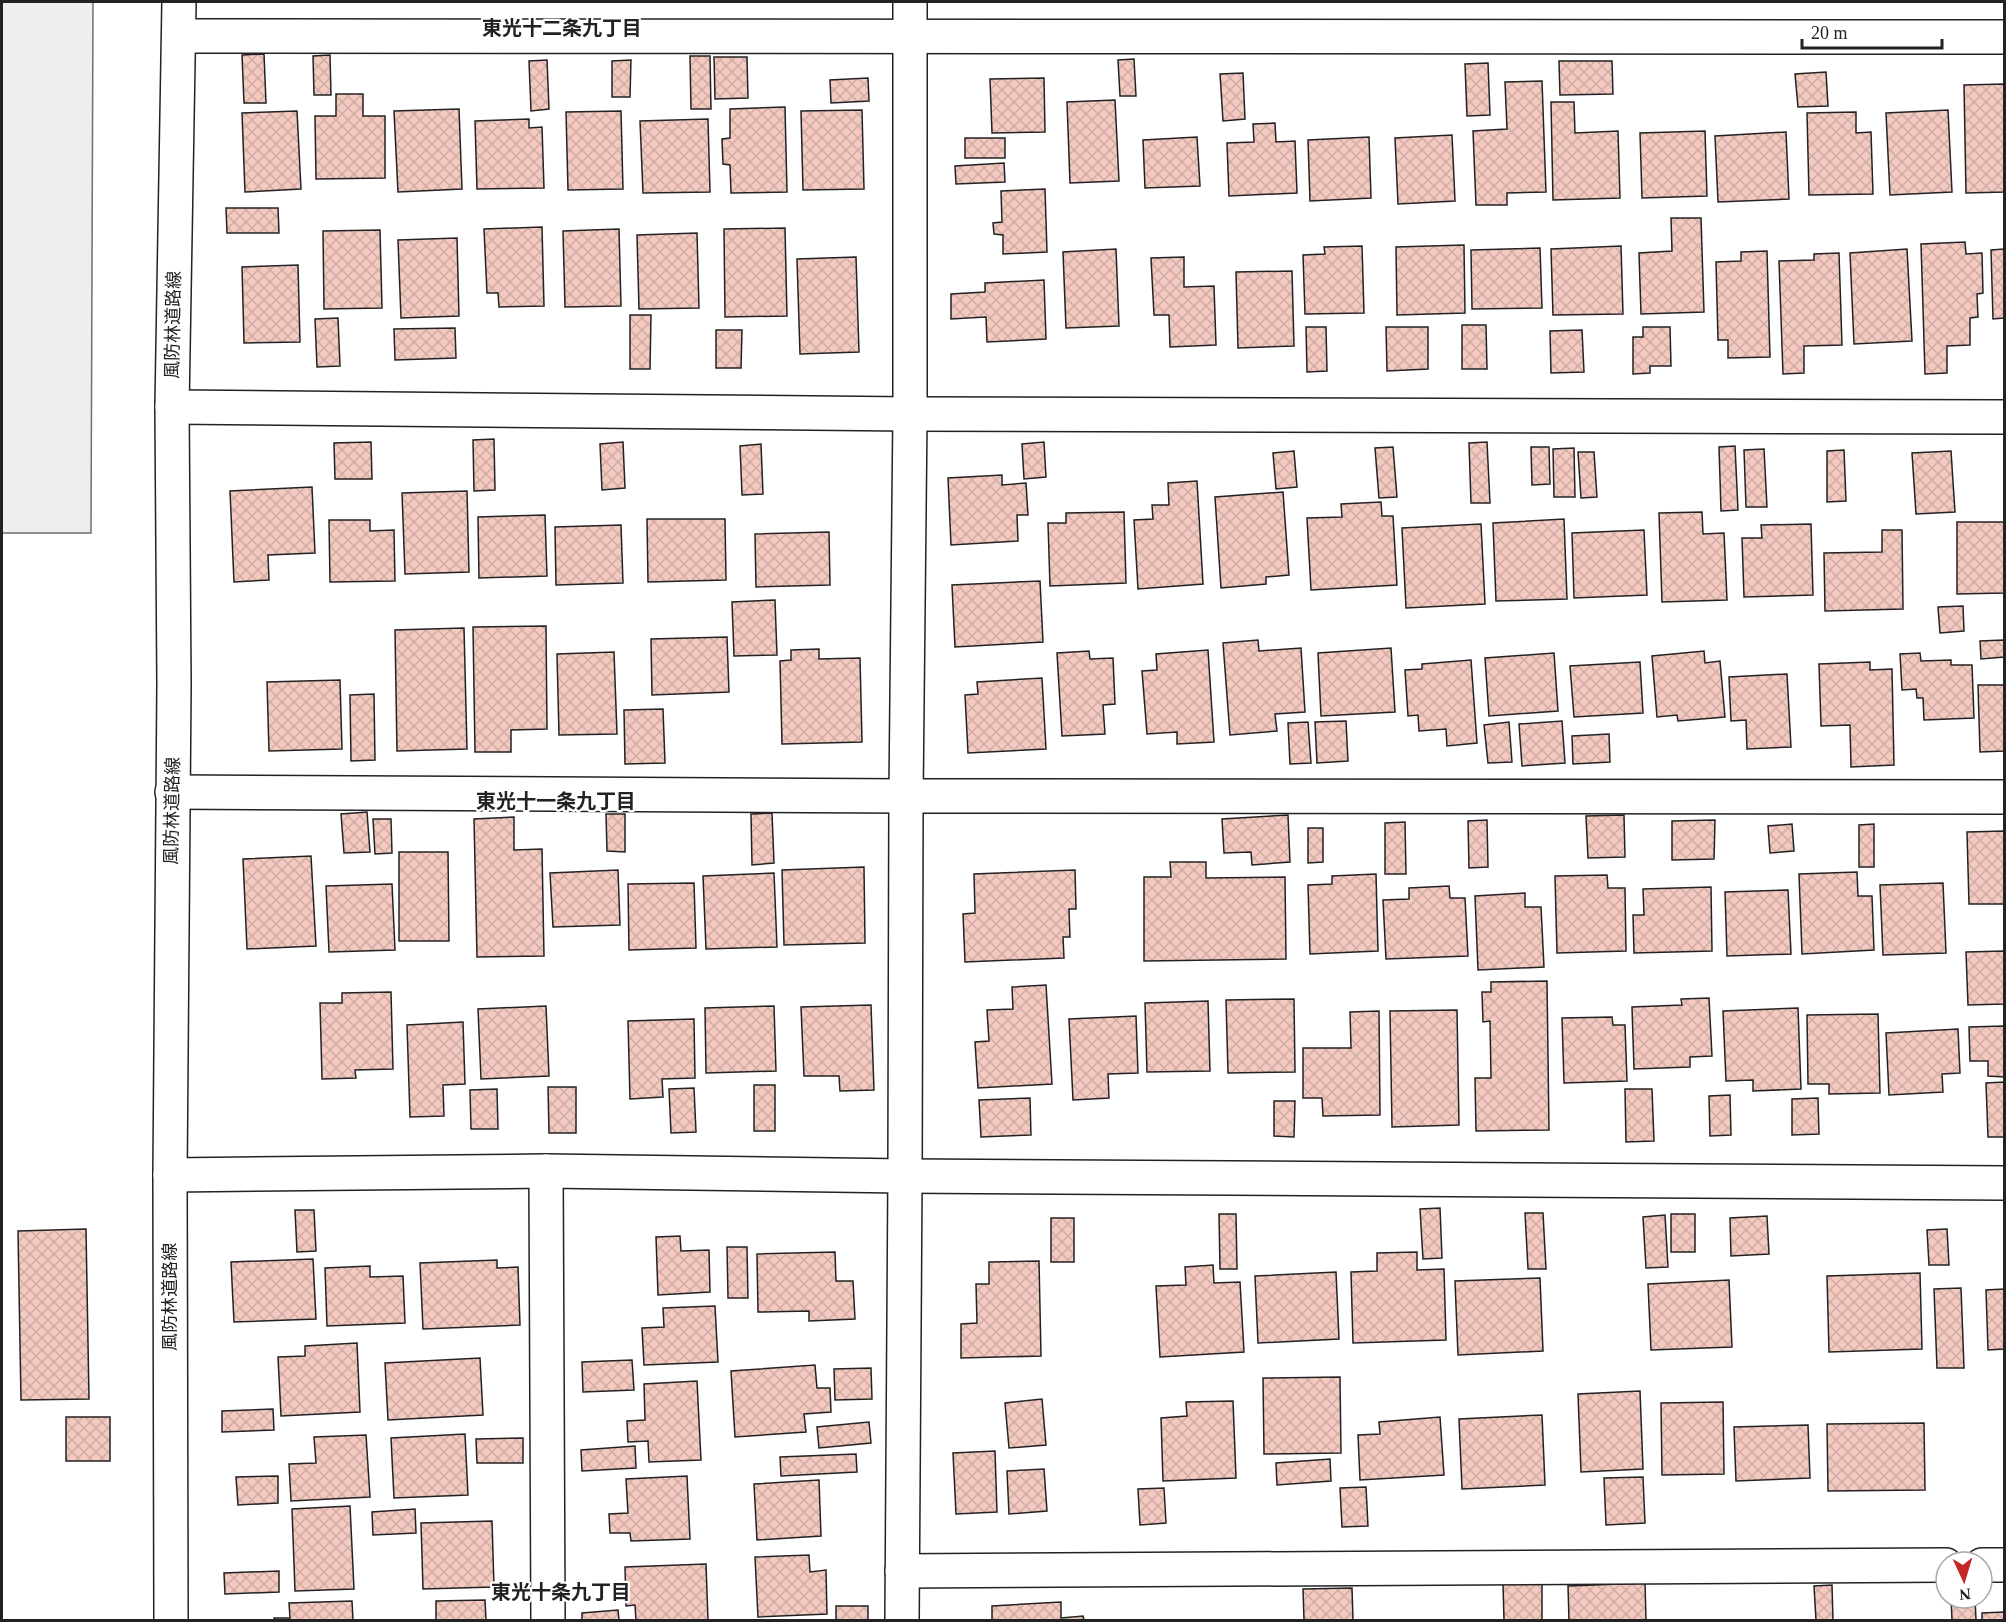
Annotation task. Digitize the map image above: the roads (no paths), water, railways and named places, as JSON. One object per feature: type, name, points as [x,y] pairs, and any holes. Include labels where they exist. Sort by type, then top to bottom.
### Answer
[{"type":"street","name":"風防林道路線","points":[[171,1620],[170,1175],[174,673],[172,407],[179,2]]},
{"type":"street","points":[[902,1620],[910,414],[910,2]]},
{"type":"street","points":[[179,36],[2004,37]]},
{"type":"street","points":[[172,407],[910,414],[2004,417]]},
{"type":"street","points":[[172,792],[906,796],[2004,797]]},
{"type":"street","points":[[546,1171],[548,1620]]},
{"type":"street","points":[[170,1175],[546,1171],[906,1176],[2004,1183]]},
{"type":"street","points":[[902,1571],[1934,1565]]},
{"type":"district","name":"東光十二条九丁目","points":[[562,28]]},
{"type":"district","name":"東光十一条九丁目","points":[[556,801]]},
{"type":"district","name":"東光十条九丁目","points":[[561,1592]]}]
